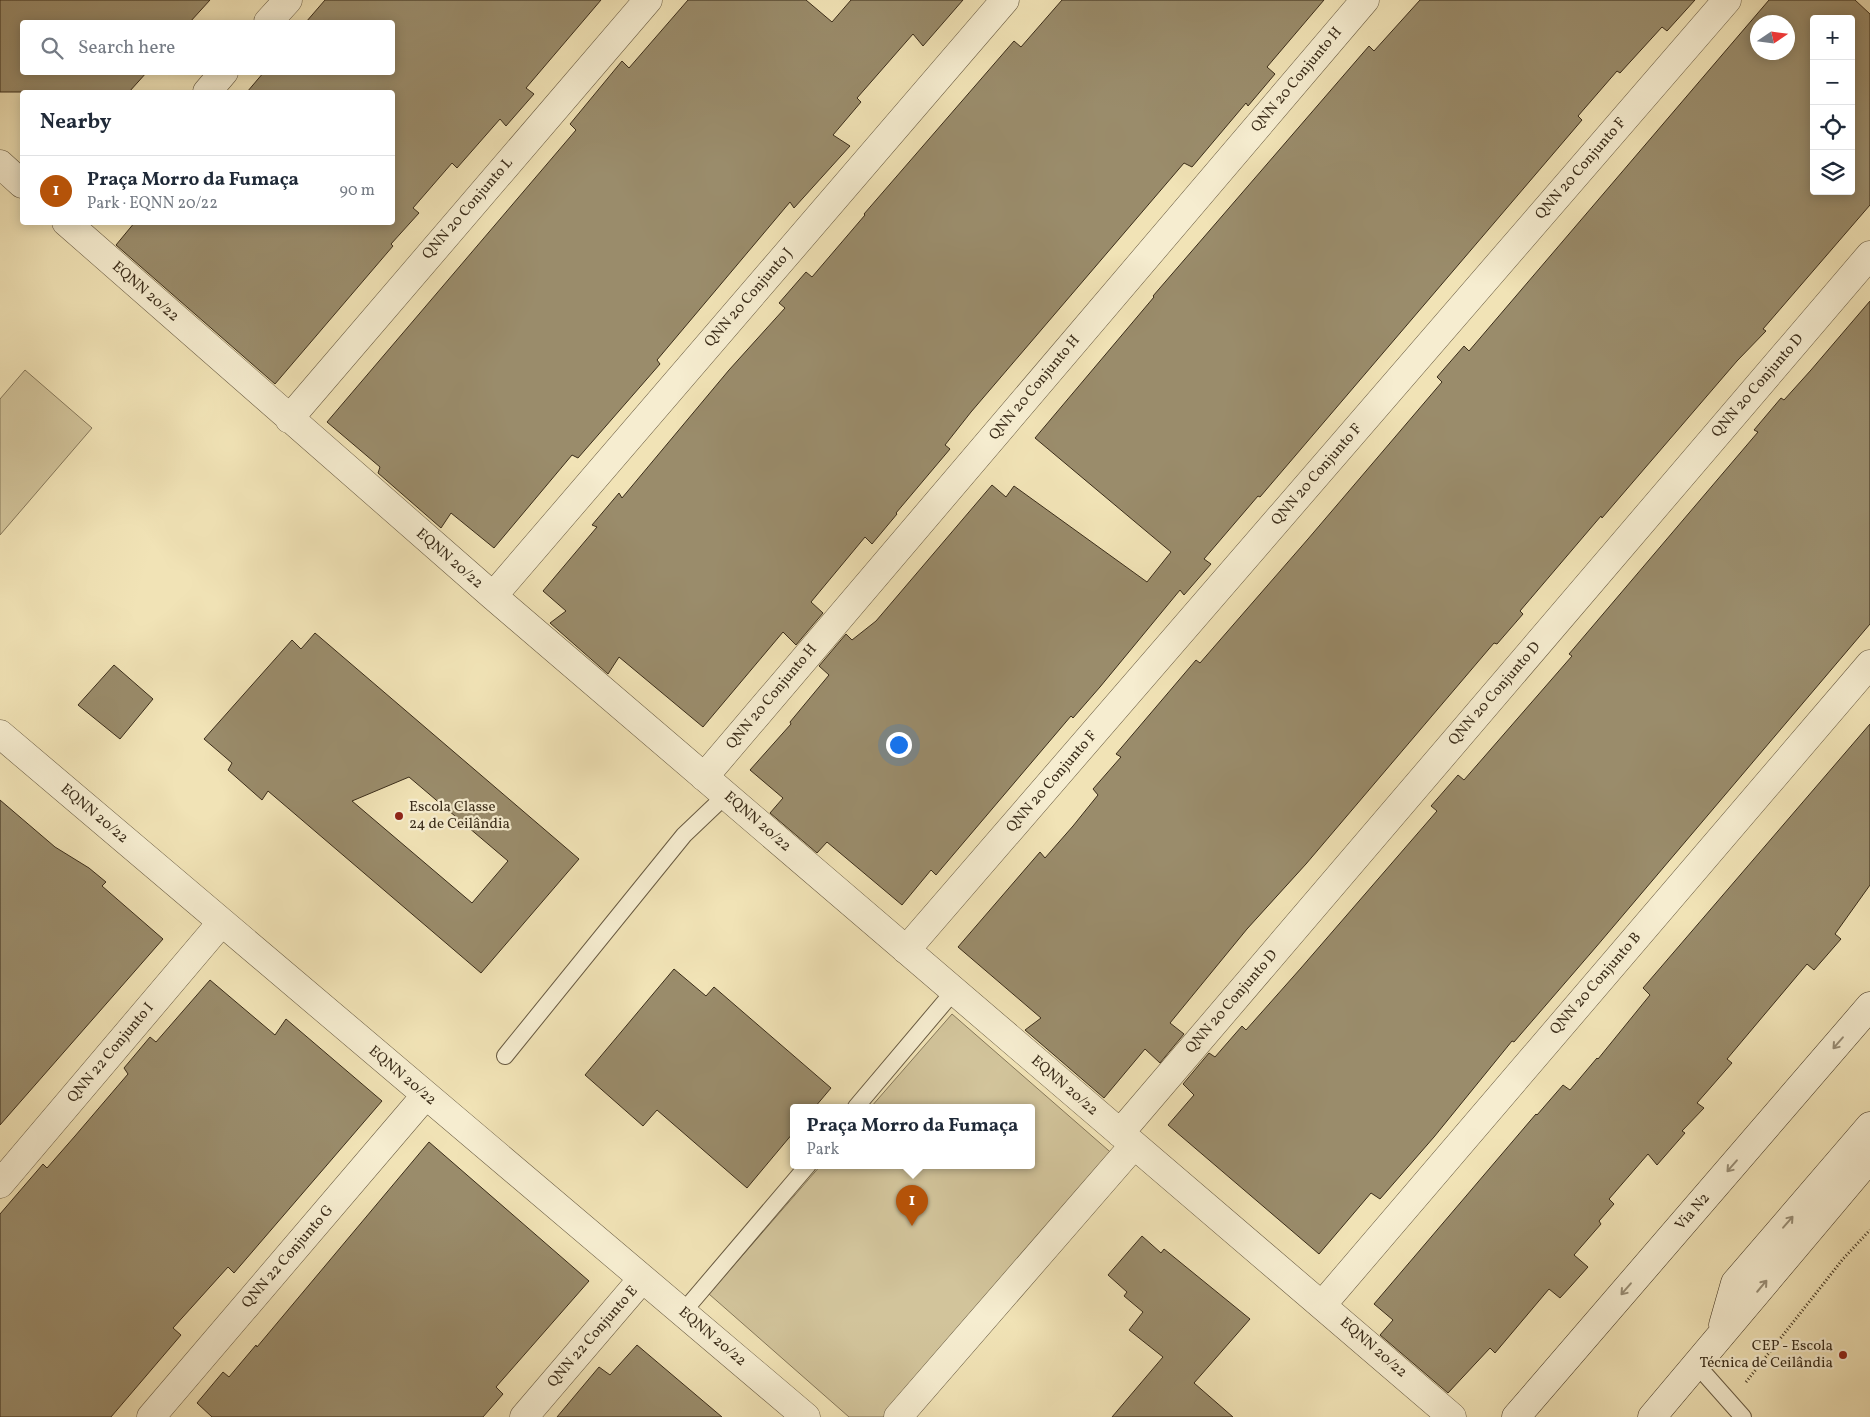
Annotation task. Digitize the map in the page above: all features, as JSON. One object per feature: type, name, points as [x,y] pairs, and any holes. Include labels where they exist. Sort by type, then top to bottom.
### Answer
[{"type":"street","points":[[270,20],[288,0]]},
{"type":"street","name":"QNN 20 Conjunto L","points":[[289,419],[648,0]]},
{"type":"street","name":"QNN 20 Conjunto J","points":[[493,596],[1005,0]]},
{"type":"street","name":"QNN 20 Conjunto H","points":[[704,776],[1365,0]]},
{"type":"street","name":"QNN 20 Conjunto F","points":[[906,950],[1727,0]]},
{"type":"street","points":[[209,90],[221,75]]},
{"type":"street","points":[[0,164],[20,182]]},
{"type":"street","name":"EQNN 20/22","points":[[80,227],[289,419],[493,596],[1452,1417]]},
{"type":"street","name":"QNN 20 Conjunto D","points":[[898,1417],[1127,1139],[1870,255]]},
{"type":"street","name":"QNN 20 Conjunto B","points":[[1322,1305],[1870,664]]},
{"type":"street","name":"EQNN 20/22","points":[[3,743],[221,923],[642,1279],[684,1312],[806,1417]]},
{"type":"street","name":"QNN 22 Conjunto I","points":[[0,1184],[221,923]]},
{"type":"street","name":"Via N2","points":[[1516,1417],[1866,1015]]},
{"type":"street","name":"QNN 22 Conjunto G","points":[[150,1417],[425,1096]]},
{"type":"street","points":[[1719,1336],[1735,1283],[1870,1126]]},
{"type":"street","points":[[1652,1417],[1870,1158]]},
{"type":"street","name":"QNN 22 Conjunto E","points":[[524,1417],[642,1279]]},
{"type":"lane","points":[[505,1056],[684,835],[726,795]]},
{"type":"lane","points":[[859,1104],[954,991]]},
{"type":"lane","points":[[684,1312],[805,1169]]},
{"type":"lane","points":[[1696,1364],[1743,1417]]},
{"type":"path","points":[[1730,1402],[1843,1259],[1870,1230]]},
{"type":"shaded area","points":[[25,370],[92,428],[0,535],[0,399]]},
{"type":"shaded area","points":[[952,1014],[1116,1157],[891,1417],[849,1417],[709,1294],[818,1169],[1035,1169],[1035,1104],[874,1104]]},
{"type":"building","points":[[0,0],[210,0],[192,20],[20,20],[20,75],[144,75],[131,90],[20,90],[20,92],[0,92]]},
{"type":"building","points":[[325,0],[601,0],[526,88],[534,94],[506,126],[500,119],[457,168],[452,163],[413,208],[419,213],[391,244],[393,246],[275,384],[116,245],[133,225],[395,225],[395,90],[249,90],[261,75],[395,75],[395,20],[308,20]]},
{"type":"building","points":[[688,0],[806,0],[832,22],[851,0],[963,0],[923,46],[913,34],[857,98],[861,102],[833,135],[850,146],[794,208],[790,202],[657,360],[660,364],[578,458],[572,455],[494,548],[451,513],[441,528],[378,473],[380,467],[327,422],[576,130],[570,124],[622,61],[629,68]]},
{"type":"building","points":[[1062,0],[1324,0],[1267,67],[1275,74],[1248,106],[1246,103],[1192,167],[1184,163],[971,412],[945,445],[950,449],[872,544],[865,537],[811,602],[823,613],[796,645],[783,632],[703,727],[619,657],[608,674],[550,623],[566,611],[543,591],[597,527],[592,525],[619,493],[622,498],[729,370],[785,308],[779,303],[806,272],[812,277],[1014,41],[1021,47]]},
{"type":"building","points":[[1420,0],[1695,0],[1667,31],[1662,27],[1620,73],[1617,71],[1578,116],[1582,120],[1260,497],[1258,496],[1204,559],[1211,564],[1184,595],[1180,590],[1100,687],[1073,718],[1071,716],[936,875],[931,870],[902,905],[827,842],[817,853],[770,813],[783,798],[750,770],[791,724],[790,722],[829,675],[819,666],[846,634],[852,640],[876,621],[992,485],[1006,497],[1014,486],[1147,582],[1171,552],[1035,438],[1153,296],[1369,46],[1374,51]]},
{"type":"building","points":[[1769,0],[1855,0],[1870,14],[1870,205],[1763,329],[1766,331],[1737,361],[1520,611],[1523,614],[1497,644],[1494,643],[1306,864],[1247,929],[1170,1023],[1184,1034],[1160,1063],[1145,1049],[1104,1098],[1025,1030],[1041,1018],[958,947],[1040,852],[1045,858],[1073,826],[1098,795],[1093,789],[1121,757],[1116,754],[1196,660],[1200,663],[1442,382],[1437,377],[1464,346],[1469,351],[1750,22],[1750,60],[1795,60],[1795,15],[1756,15]]},
{"type":"building","points":[[1870,301],[1870,624],[1596,947],[1514,1042],[1512,1041],[1434,1137],[1380,1199],[1371,1193],[1319,1254],[1168,1125],[1194,1095],[1183,1084],[1209,1053],[1215,1057],[1242,1026],[1246,1030],[1301,968],[1437,811],[1431,806],[1458,775],[1464,780],[1572,656],[1569,654],[1758,432],[1754,430],[1781,398],[1784,400],[1811,370]]},
{"type":"building","name":"Escola Classe 24 de Ceilândia","points":[[315,633],[579,859],[481,973],[268,791],[262,800],[228,770],[232,763],[204,739],[292,640],[301,649]],"holes":[[[409,777],[508,861],[472,903],[352,801]]]},
{"type":"building","points":[[114,665],[153,699],[120,739],[78,705]]},
{"type":"building","points":[[1870,724],[1870,885],[1835,934],[1841,939],[1814,970],[1807,964],[1727,1059],[1732,1063],[1697,1103],[1704,1108],[1682,1131],[1685,1133],[1657,1165],[1648,1154],[1609,1199],[1614,1204],[1599,1221],[1601,1224],[1574,1255],[1588,1267],[1560,1298],[1549,1289],[1495,1353],[1490,1348],[1448,1393],[1380,1335],[1393,1320],[1374,1304],[1536,1114],[1563,1085],[1570,1090],[1598,1059],[1650,995],[1643,988]]},
{"type":"building","points":[[0,800],[55,847],[89,868],[106,882],[102,886],[163,939],[0,1125]]},
{"type":"building","points":[[674,969],[706,996],[714,987],[831,1088],[818,1104],[790,1104],[790,1137],[747,1188],[657,1110],[643,1126],[585,1075]]},
{"type":"building","points":[[210,980],[275,1035],[286,1019],[382,1101],[234,1273],[228,1267],[173,1328],[181,1335],[111,1417],[0,1417],[0,1214],[43,1164],[47,1168],[128,1074],[124,1068],[150,1037],[156,1042]]},
{"type":"building","points":[[429,1142],[589,1281],[496,1387],[503,1394],[483,1417],[212,1417],[197,1403],[223,1372],[229,1377],[256,1345],[257,1347]]},
{"type":"building","points":[[1142,1236],[1161,1253],[1164,1249],[1250,1319],[1194,1383],[1233,1417],[1112,1417],[1163,1357],[1129,1330],[1143,1312],[1124,1296],[1127,1292],[1108,1275]]},
{"type":"building","points":[[637,1345],[722,1417],[557,1417],[599,1367],[610,1375]]},
{"type":"place","name":"Escola Classe 24 de Ceilândia","points":[[399,816]]},
{"type":"place","name":"Praça Morro da Fumaça","points":[[912,1226]]},
{"type":"place","name":"CEP - Escola Técnica de Ceilândia","points":[[1843,1355]]}]
